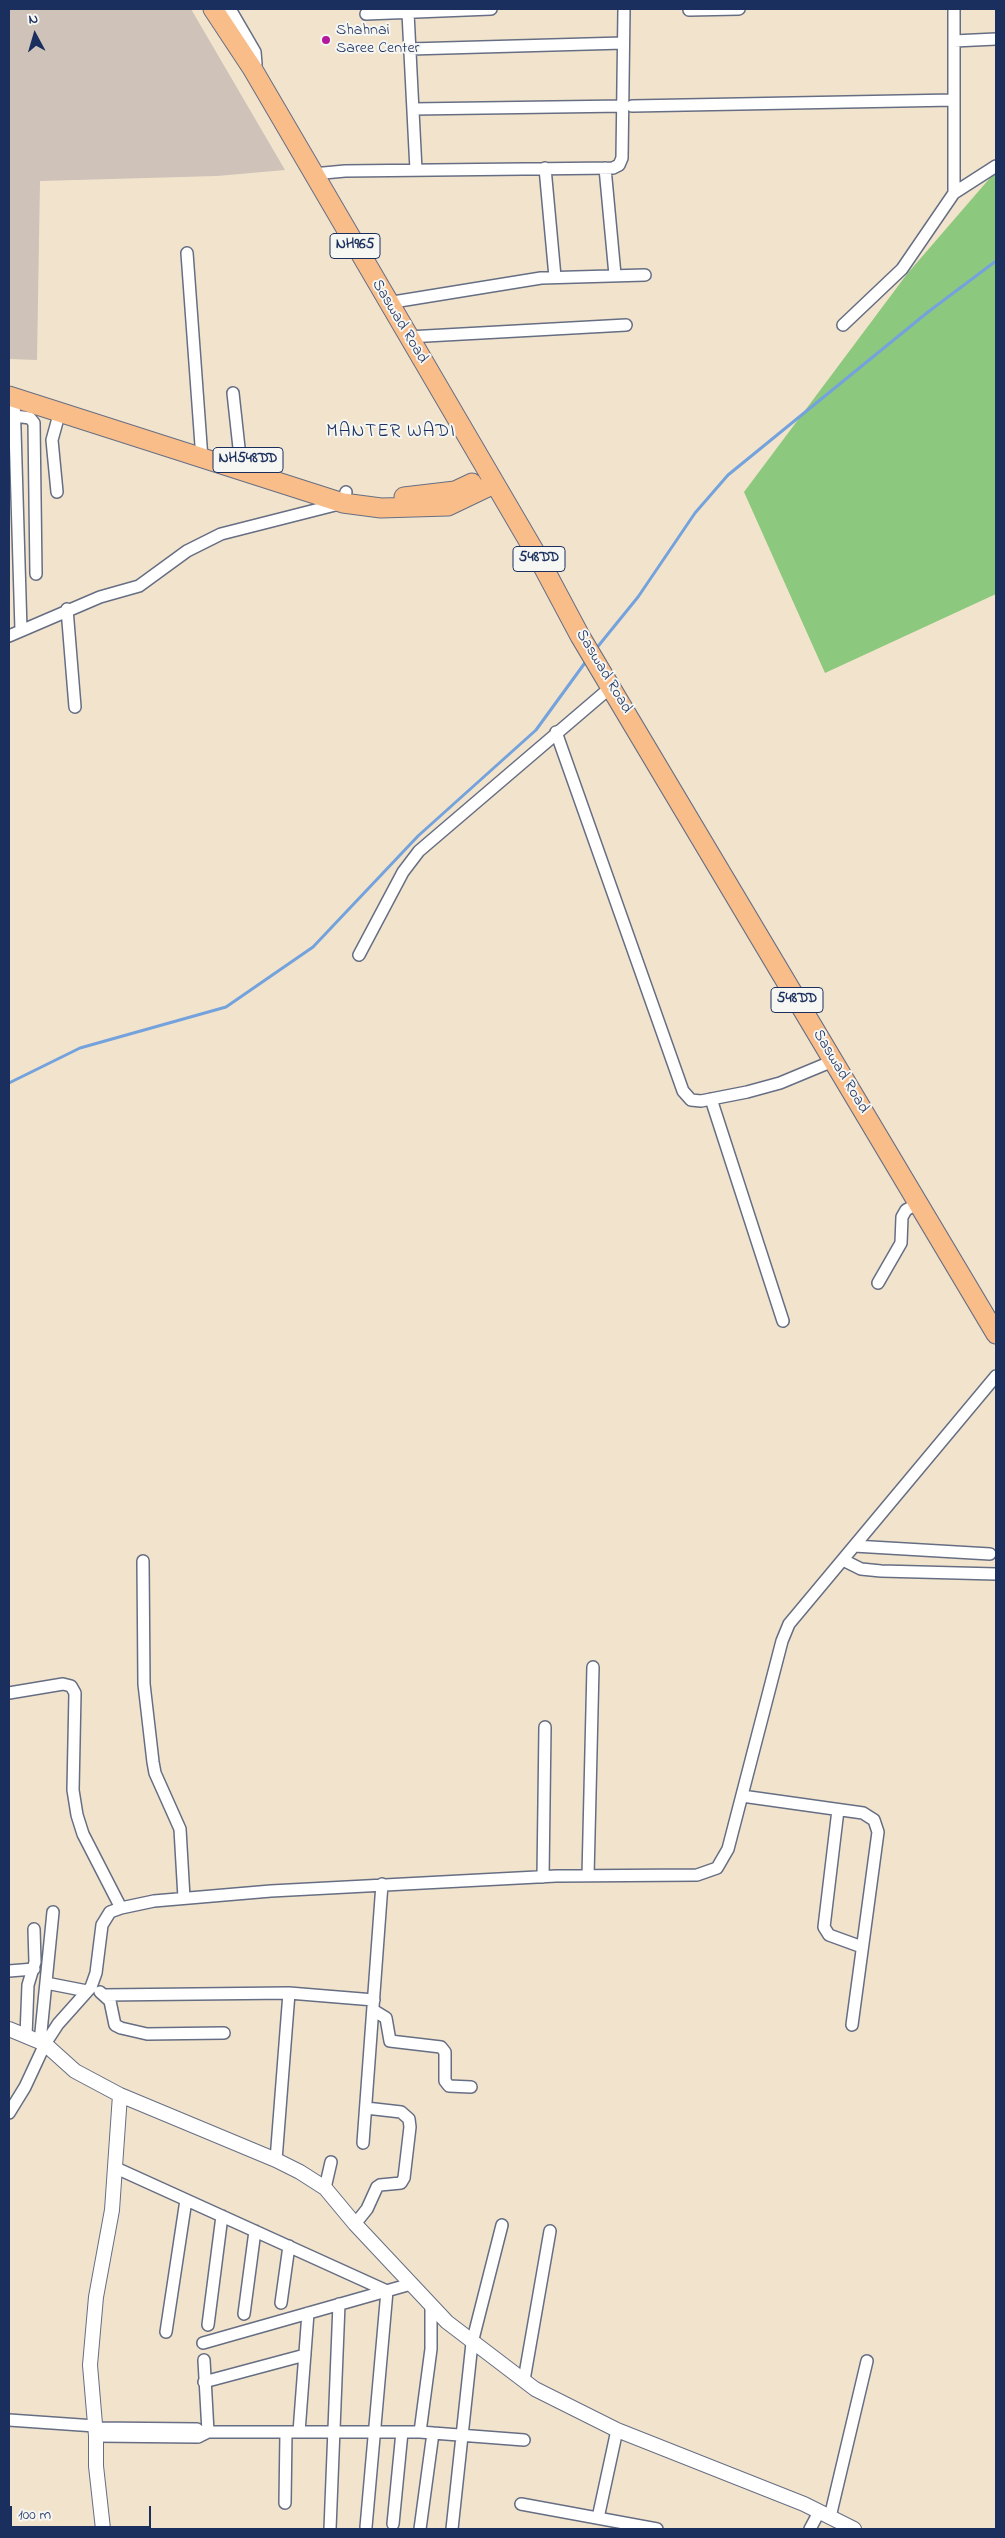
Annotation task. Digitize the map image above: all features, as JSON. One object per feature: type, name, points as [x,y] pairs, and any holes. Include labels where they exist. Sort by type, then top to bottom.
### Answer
[{"type":"highway","name":"Saswad Road","points":[[213,9],[252,68],[387,303],[539,559],[580,636],[996,1334]]},
{"type":"highway","name":"NH548DD","points":[[11,393],[60,411],[101,420]]},
{"type":"highway","name":"NH548DD","points":[[11,393],[202,452],[241,469],[381,508],[448,506],[491,479]]},
{"type":"highway","name":"NH548DD","points":[[202,452],[240,457],[344,497]]},
{"type":"street","points":[[230,9],[255,52],[256,64],[252,68]]},
{"type":"street","points":[[366,14],[380,11],[408,13],[491,9]]},
{"type":"street","points":[[313,174],[345,171],[613,168],[619,165],[622,158],[628,106],[624,9]]},
{"type":"street","points":[[689,10],[739,9]]},
{"type":"street","points":[[954,9],[954,193]]},
{"type":"street","points":[[408,13],[416,170]]},
{"type":"street","points":[[954,41],[996,39]]},
{"type":"street","points":[[410,49],[624,43]]},
{"type":"street","points":[[413,109],[954,100]]},
{"type":"street","points":[[843,325],[902,269],[954,193],[996,166]]},
{"type":"street","points":[[545,168],[555,277]]},
{"type":"street","points":[[605,168],[614,275]]},
{"type":"street","points":[[187,253],[202,452]]},
{"type":"street","points":[[387,303],[555,277],[646,275]]},
{"type":"street","points":[[408,337],[626,325]]},
{"type":"street","points":[[11,393],[15,416],[21,630]]},
{"type":"street","points":[[233,393],[240,457]]},
{"type":"street","points":[[57,492],[52,440],[60,411]]},
{"type":"street","points":[[15,416],[30,418],[34,423],[36,574]]},
{"type":"street","points":[[9,636],[100,596],[138,586],[187,551],[221,534],[344,497]]},
{"type":"street","points":[[67,609],[76,707]]},
{"type":"street","points":[[359,955],[403,872],[419,851],[556,732],[612,687]]},
{"type":"street","points":[[556,732],[683,1092],[691,1100],[711,1099],[780,1083],[833,1061]]},
{"type":"street","points":[[711,1099],[782,1321]]},
{"type":"street","points":[[878,1284],[901,1243],[902,1216],[906,1210],[919,1203]]},
{"type":"street","points":[[42,2043],[89,1989],[96,1973],[102,1925],[110,1912],[121,1908],[154,1901],[184,1898],[382,1884],[543,1877],[697,1874],[717,1868],[728,1849],[782,1641],[789,1624],[996,1376]]},
{"type":"street","points":[[854,1546],[990,1554]]},
{"type":"street","points":[[843,1560],[861,1569],[880,1571],[996,1574]]},
{"type":"street","points":[[143,1561],[144,1684],[153,1762],[155,1773],[180,1830],[184,1898]]},
{"type":"street","points":[[588,1876],[593,1667]]},
{"type":"street","points":[[9,1692],[63,1684],[71,1686],[75,1693],[73,1790],[77,1815],[83,1834],[121,1908]]},
{"type":"street","points":[[543,1877],[545,1727]]},
{"type":"street","points":[[742,1796],[863,1813],[874,1820],[878,1832],[852,2025]]},
{"type":"street","points":[[838,1810],[824,1927],[828,1935],[862,1947]]},
{"type":"street","points":[[363,2143],[382,1884]]},
{"type":"street","points":[[9,2113],[25,2087],[42,2043],[53,1912]]},
{"type":"street","points":[[26,2036],[28,1985],[34,1970],[34,1929]]},
{"type":"street","points":[[9,1971],[34,1970]]},
{"type":"street","points":[[46,1983],[89,1989],[104,1995],[289,1993],[373,2005],[386,2018],[390,2041],[440,2047],[445,2052],[445,2081],[450,2086],[471,2087]]},
{"type":"street","points":[[276,2160],[289,1993]]},
{"type":"street","points":[[104,1995],[110,2001],[115,2025],[121,2028],[147,2034],[224,2032]]},
{"type":"street","points":[[9,2029],[42,2043],[75,2071],[120,2096],[276,2160],[325,2188],[355,2224],[447,2322],[472,2343],[535,2388],[617,2430],[728,2473],[824,2514],[854,2529]]},
{"type":"street","points":[[104,2529],[96,2466],[90,2365],[96,2297],[112,2210],[120,2096]]},
{"type":"street","points":[[355,2224],[367,2210],[380,2184],[402,2183],[410,2127],[409,2120],[401,2112],[366,2108]]},
{"type":"street","points":[[325,2188],[331,2162]]},
{"type":"street","points":[[116,2168],[387,2291]]},
{"type":"street","points":[[166,2332],[186,2200]]},
{"type":"street","points":[[208,2325],[222,2216]]},
{"type":"street","points":[[452,2529],[472,2343],[502,2225]]},
{"type":"street","points":[[244,2314],[255,2231]]},
{"type":"street","points":[[524,2380],[550,2231]]},
{"type":"street","points":[[282,2303],[289,2246]]},
{"type":"street","points":[[203,2343],[411,2284]]},
{"type":"street","points":[[366,2527],[387,2291]]},
{"type":"street","points":[[330,2529],[339,2304]]},
{"type":"street","points":[[420,2432],[431,2349],[431,2305]]},
{"type":"street","points":[[299,2432],[308,2313]]},
{"type":"street","points":[[204,2382],[305,2355]]},
{"type":"street","points":[[204,2360],[205,2432]]},
{"type":"street","points":[[810,2529],[824,2514],[867,2361]]},
{"type":"street","points":[[9,2420],[95,2430],[198,2437],[205,2432],[334,2432],[374,2434],[420,2432],[524,2440]]},
{"type":"street","points":[[598,2518],[617,2430]]},
{"type":"street","points":[[285,2503],[286,2432]]},
{"type":"street","points":[[393,2524],[402,2432]]},
{"type":"street","points":[[420,2529],[433,2433]]},
{"type":"street","points":[[521,2504],[598,2518],[622,2526],[657,2529]]},
{"type":"shaded area","points":[[9,9],[191,9],[285,170],[217,176],[40,181],[37,360],[9,359]]},
{"type":"green space","points":[[996,171],[996,594],[825,673],[744,492],[907,274]]},
{"type":"waterway","points":[[595,650],[638,597],[695,513],[728,475],[928,312],[996,261]]},
{"type":"waterway","points":[[9,1083],[80,1048],[226,1007],[313,947],[418,836],[536,730],[587,660]]},
{"type":"place","name":"Shahnai Saree Center","points":[[326,40]]},
{"type":"district","name":"MANTER WADI","points":[[391,433]]}]
